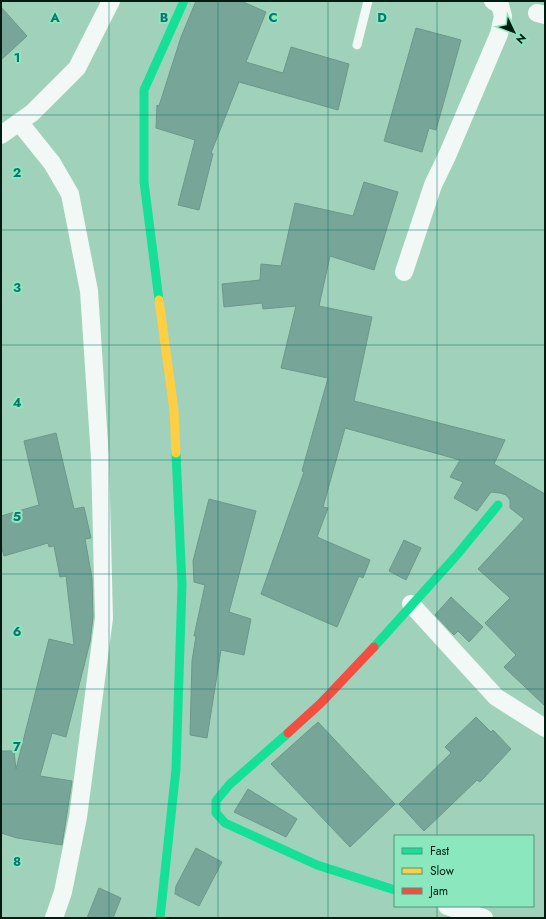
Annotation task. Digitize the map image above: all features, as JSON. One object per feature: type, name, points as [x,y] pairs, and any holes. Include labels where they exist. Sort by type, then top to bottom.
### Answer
[{"type":"street","points":[[1,135],[32,113],[77,68],[111,1]]},
{"type":"street","points":[[160,918],[176,769],[182,585],[174,410],[144,182],[144,90],[184,1]]},
{"type":"street","points":[[404,272],[433,185],[447,156],[499,34],[503,16],[500,5],[493,1]]},
{"type":"street","points":[[19,122],[52,163],[70,194],[89,291],[100,458],[104,618],[78,817],[63,892],[54,918]]},
{"type":"street","points":[[394,890],[317,866],[225,823],[216,813],[216,801],[229,785],[321,703],[374,648],[410,604],[456,556],[498,505]]},
{"type":"street","points":[[410,604],[496,697],[545,728]]},
{"type":"street","points":[[450,907],[484,918]]},
{"type":"lane","points":[[357,45],[368,1]]},
{"type":"building","points":[[196,1],[241,1],[266,12],[246,62],[283,73],[291,47],[349,64],[338,110],[239,82],[211,153],[213,154],[199,210],[178,205],[195,140],[156,128],[157,105],[159,106],[181,37]]},
{"type":"building","points":[[1,7],[27,36],[1,60]]},
{"type":"building","points":[[416,28],[461,40],[436,130],[429,128],[422,152],[384,141]]},
{"type":"building","points":[[364,182],[398,192],[374,270],[330,256],[319,306],[372,317],[354,401],[505,440],[494,464],[545,494],[545,706],[504,667],[516,655],[485,623],[510,598],[478,569],[524,519],[510,508],[510,500],[506,495],[500,493],[491,492],[477,511],[454,498],[463,482],[450,477],[460,460],[345,428],[323,507],[328,508],[317,537],[370,560],[363,578],[359,576],[337,627],[261,594],[304,472],[302,471],[328,378],[281,368],[296,306],[263,309],[262,303],[224,307],[222,284],[260,280],[261,264],[281,266],[295,203],[353,216]]},
{"type":"building","points":[[56,433],[74,509],[84,507],[91,538],[85,539],[92,578],[93,617],[90,642],[66,737],[52,733],[40,776],[72,781],[62,845],[17,838],[1,833],[1,751],[14,751],[16,769],[49,639],[74,645],[66,576],[60,577],[54,546],[49,547],[48,543],[4,556],[1,545],[1,516],[39,505],[24,441]]},
{"type":"building","points":[[209,499],[256,511],[229,612],[251,619],[244,655],[221,650],[207,738],[190,735],[192,661],[196,636],[194,636],[205,585],[194,582],[193,561]]},
{"type":"building","points":[[404,540],[421,548],[406,580],[389,571]]},
{"type":"building","points":[[451,597],[483,627],[469,642],[458,631],[454,635],[435,615]]},
{"type":"building","points":[[476,717],[491,732],[493,730],[511,749],[480,782],[477,780],[424,831],[399,804],[451,753],[445,747]]},
{"type":"building","points":[[318,722],[395,804],[350,847],[271,764]]},
{"type":"building","points":[[248,789],[297,819],[286,837],[234,812]]},
{"type":"building","points":[[196,848],[222,862],[199,906],[175,894],[176,886]]},
{"type":"building","points":[[99,888],[121,898],[113,918],[87,918]]},
{"type":"traffic: fast","points":[[159,300],[144,182],[144,90],[184,1]]},
{"type":"traffic: fast","points":[[160,918],[176,769],[182,585],[176,453]]},
{"type":"traffic: fast","points":[[374,647],[456,556],[498,505]]},
{"type":"traffic: fast","points":[[288,733],[229,785],[216,801],[216,813],[225,823],[317,865],[394,890]]},
{"type":"traffic: slow","points":[[159,300],[174,410],[176,453]]},
{"type":"traffic: jam","points":[[288,733],[321,703],[374,647]]}]
